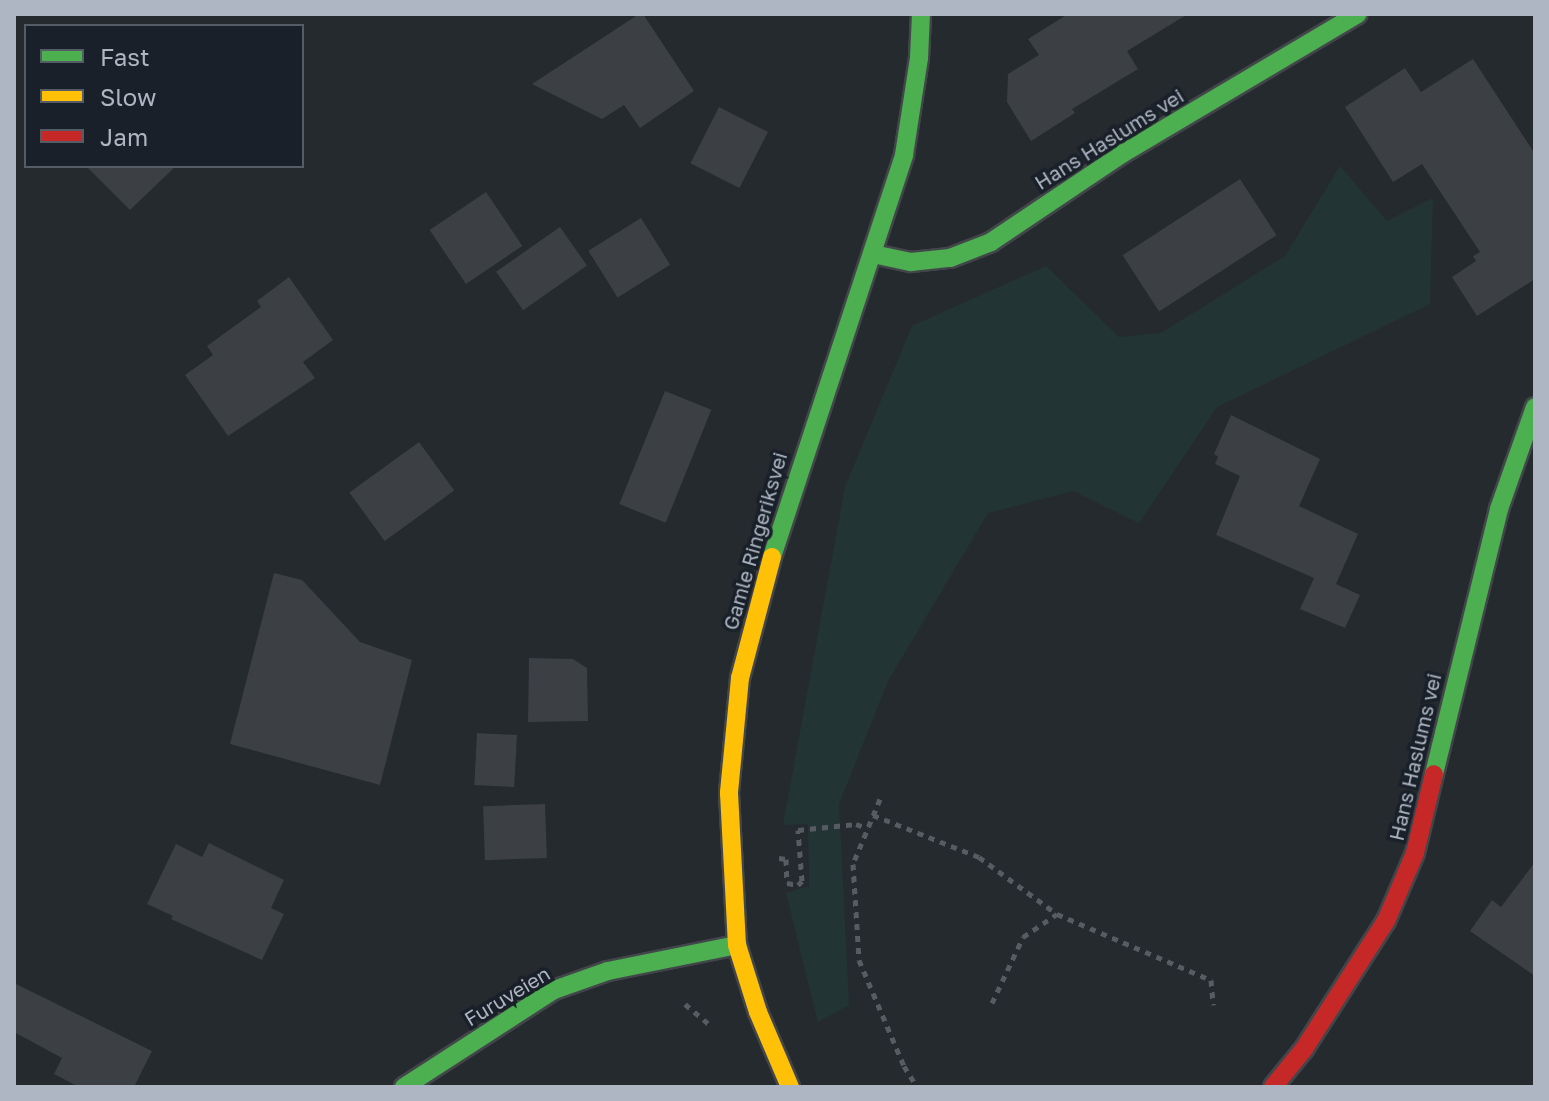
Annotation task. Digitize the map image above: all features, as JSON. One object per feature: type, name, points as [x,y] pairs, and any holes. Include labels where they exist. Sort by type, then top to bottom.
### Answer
[{"type":"street","name":"Gamle Ringeriksvei","points":[[790,1087],[758,1012],[737,945],[729,793],[740,678],[757,607],[800,464],[904,155],[919,58],[921,14]]},
{"type":"street","name":"Hans Haslums vei","points":[[873,254],[911,262],[950,258],[991,242],[1122,154],[1358,14]]},
{"type":"street","name":"Hans Haslums vei","points":[[1273,1087],[1304,1049],[1386,921],[1415,853],[1499,509],[1535,407]]},
{"type":"street","name":"Furuveien","points":[[404,1087],[554,990],[608,971],[737,945]]},
{"type":"path","points":[[880,799],[853,864],[859,960],[898,1053],[917,1087]]},
{"type":"path","points":[[873,815],[979,857],[1057,914],[1211,980],[1213,1005]]},
{"type":"path","points":[[786,864],[787,883],[798,885],[802,881],[798,830],[856,824],[867,828]]},
{"type":"path","points":[[992,1003],[1023,937],[1057,914]]},
{"type":"shaded area","points":[[1340,166],[1387,221],[1433,198],[1430,304],[1217,407],[1139,523],[1073,491],[988,513],[888,681],[839,804],[849,1005],[818,1022],[786,893],[809,886],[808,824],[783,825],[845,487],[912,326],[1046,266],[1119,337],[1161,333],[1285,256]]},
{"type":"building","points":[[643,14],[694,91],[640,128],[624,105],[602,119],[532,84]]},
{"type":"building","points":[[1068,14],[1188,14],[1127,51],[1138,69],[1072,109],[1075,113],[1031,141],[1007,102],[1008,74],[1039,55],[1028,39]]},
{"type":"building","points":[[1473,59],[1535,154],[1535,279],[1477,316],[1452,277],[1476,261],[1473,256],[1480,252],[1422,164],[1393,182],[1345,107],[1405,68],[1421,92]]},
{"type":"building","points":[[719,107],[768,132],[739,188],[690,163]]},
{"type":"building","points":[[88,168],[174,168],[130,210]]},
{"type":"building","points":[[1240,179],[1276,235],[1159,311],[1123,255]]},
{"type":"building","points":[[486,192],[522,246],[466,284],[430,230]]},
{"type":"building","points":[[641,218],[670,265],[618,297],[588,251]]},
{"type":"building","points":[[560,227],[587,266],[523,310],[496,272]]},
{"type":"building","points":[[289,277],[333,340],[303,362],[315,378],[228,436],[185,375],[213,355],[207,346],[261,307],[257,301]]},
{"type":"building","points":[[665,391],[711,410],[666,523],[619,504]]},
{"type":"building","points":[[1231,415],[1320,459],[1299,506],[1358,534],[1336,584],[1360,595],[1345,628],[1300,609],[1314,578],[1216,535],[1240,476],[1215,464],[1218,457],[1214,454]]},
{"type":"building","points":[[419,442],[454,491],[385,541],[349,493]]},
{"type":"building","points":[[274,573],[302,580],[360,642],[412,660],[380,785],[230,744]]},
{"type":"building","points":[[529,658],[573,659],[587,668],[588,721],[528,722]]},
{"type":"building","points":[[477,733],[517,735],[514,787],[474,785]]},
{"type":"building","points":[[545,804],[547,858],[485,860],[483,806]]},
{"type":"building","points":[[209,843],[284,880],[271,908],[284,914],[262,960],[171,919],[173,916],[147,904],[176,844],[202,857]]},
{"type":"building","points":[[1535,862],[1535,976],[1470,931],[1492,900],[1501,907]]},
{"type":"building","points":[[14,983],[152,1051],[134,1087],[79,1087],[54,1074],[62,1058],[14,1032]]},
{"type":"traffic: fast","points":[[772,557],[904,155],[919,58],[921,14]]},
{"type":"traffic: fast","points":[[873,254],[911,262],[950,258],[991,242],[1122,154],[1358,14]]},
{"type":"traffic: fast","points":[[1434,774],[1499,509],[1535,407]]},
{"type":"traffic: fast","points":[[404,1087],[554,990],[608,971],[737,945]]},
{"type":"traffic: slow","points":[[772,557],[740,678],[729,793],[737,945],[758,1012],[790,1087]]},
{"type":"traffic: jam","points":[[1273,1087],[1304,1049],[1386,921],[1415,853],[1434,774]]}]
